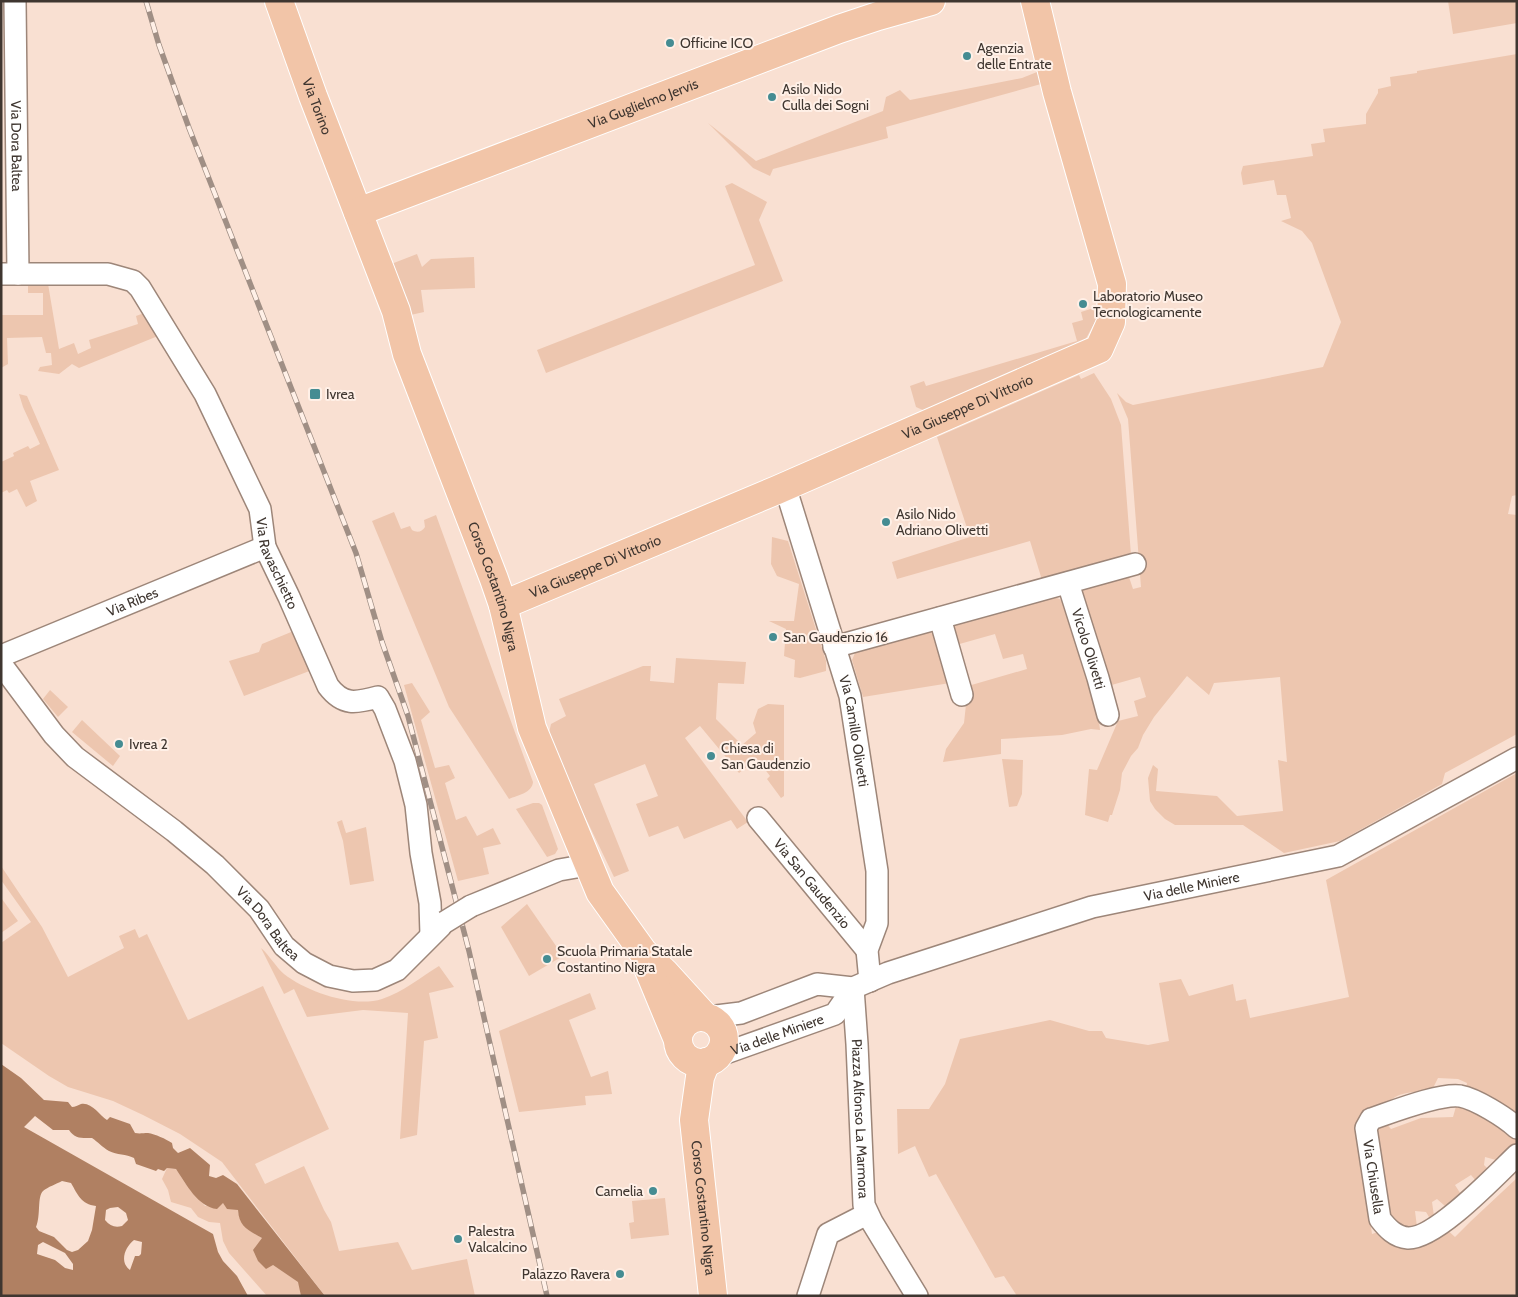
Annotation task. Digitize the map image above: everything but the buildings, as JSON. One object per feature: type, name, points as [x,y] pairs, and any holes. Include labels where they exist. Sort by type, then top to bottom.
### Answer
[{"type":"main road","name":"Via Torino","points":[[278,1],[358,212]]},
{"type":"main road","name":"Via Guglielmo Jervis","points":[[358,212],[840,29],[931,1]]},
{"type":"main road","name":"Via Giuseppe Di Vittorio","points":[[503,605],[785,486],[1099,349],[1111,322],[1112,284],[1057,92],[1035,1]]},
{"type":"main road","name":"Corso Costantino Nigra","points":[[358,212],[396,311],[407,354],[503,605],[530,723],[600,892],[643,952],[696,1053],[686,1101],[694,1120],[714,1296]]},
{"type":"main road","name":"Corso Costantino Nigra","points":[[643,952],[706,1017]]},
{"type":"main road","points":[[696,1017],[706,1017],[716,1023],[722,1032],[723,1046],[696,1053],[681,1029],[687,1022],[696,1017]]},
{"type":"street","name":"Via Dora Baltea","points":[[10,274],[15,65],[14,1]]},
{"type":"street","name":"Via Ravaschietto","points":[[10,274],[108,274],[132,281],[140,288],[205,394],[260,509],[265,547],[328,686],[335,696],[354,703],[378,698],[385,709],[404,761],[416,805],[421,853],[430,903],[438,928]]},
{"type":"street","name":"Via Camillo Olivetti","points":[[785,486],[850,696],[877,871],[877,923],[867,950],[862,985]]},
{"type":"street","name":"Via Ribes","points":[[1,656],[265,547]]},
{"type":"street","points":[[834,647],[1135,564]]},
{"type":"street","name":"Vicolo Olivetti","points":[[1068,584],[1108,715]]},
{"type":"street","points":[[940,618],[962,695]]},
{"type":"street","name":"Via Dora Baltea","points":[[1,664],[54,735],[75,757],[174,831],[215,865],[259,909],[284,946],[304,963],[329,976],[353,981],[376,980],[397,970],[438,928],[470,906],[560,870],[588,865]]},
{"type":"street","name":"Via delle Miniere","points":[[696,1053],[835,1014],[862,985],[888,973],[1092,908],[1338,856],[1517,758]]},
{"type":"street","name":"Via San Gaudenzio","points":[[758,818],[867,950]]},
{"type":"street","name":"Via delle Miniere","points":[[706,1017],[741,1013],[817,984],[862,985]]},
{"type":"street","name":"Piazza Alfonso La Marmora","points":[[862,985],[858,1044],[864,1205],[867,1214],[916,1296]]},
{"type":"street","name":"Via Chiusella","points":[[1517,1128],[1482,1106],[1468,1099],[1456,1096],[1426,1101],[1371,1119],[1366,1128],[1380,1219],[1387,1228],[1402,1237],[1418,1237],[1454,1215],[1517,1155]]},
{"type":"street","points":[[1466,1217],[1517,1169]]},
{"type":"street","points":[[808,1296],[828,1234],[867,1214]]},
{"type":"shaded area","points":[[1448,1],[1517,1],[1517,23],[1453,34]]},
{"type":"shaded area","points":[[1517,54],[1517,495],[1512,496],[1508,514],[1517,515],[1517,734],[1445,773],[1442,784],[1340,841],[1284,853],[1243,825],[1175,825],[1165,819],[1150,801],[1148,778],[1153,765],[1158,769],[1156,791],[1217,796],[1237,816],[1283,811],[1278,760],[1287,762],[1280,677],[1214,683],[1209,695],[1187,676],[1154,717],[1143,735],[1138,748],[1131,756],[1122,773],[1120,790],[1108,822],[1085,815],[1089,769],[1097,770],[1118,721],[1138,716],[1134,701],[1146,697],[1140,677],[1108,686],[1080,592],[1128,574],[1133,589],[1141,587],[1128,419],[1117,393],[1126,402],[1133,405],[1323,367],[1341,322],[1312,243],[1302,231],[1281,221],[1291,218],[1286,195],[1277,195],[1274,180],[1243,185],[1241,173],[1243,166],[1313,156],[1311,144],[1325,142],[1323,129],[1366,124],[1366,114],[1378,93],[1378,89],[1391,86],[1390,77]]},
{"type":"shaded area","points":[[1037,72],[1041,84],[886,127],[888,138],[773,169],[770,176],[753,168],[708,123],[756,161],[883,111],[886,97],[900,90],[910,100],[1022,78]]},
{"type":"shaded area","points":[[732,183],[767,202],[759,220],[783,281],[546,373],[537,350],[755,265],[725,186]]},
{"type":"shaded area","points":[[417,254],[422,267],[431,259],[474,257],[475,288],[421,290],[424,312],[406,316],[386,266]]},
{"type":"shaded area","points":[[28,278],[47,278],[59,349],[74,343],[78,354],[91,348],[89,340],[138,324],[136,316],[147,312],[158,336],[79,368],[72,364],[59,374],[38,371],[40,367],[52,365],[51,353],[46,353],[42,337],[7,338],[8,364],[1,368],[1,315],[43,315],[43,293],[28,293]]},
{"type":"shaded area","points":[[1100,306],[1096,320],[1082,346],[925,411],[916,407],[910,386],[924,381],[926,386],[1077,341],[1072,323],[1083,320],[1081,312]]},
{"type":"shaded area","points":[[1094,373],[1111,399],[1121,425],[1131,555],[1042,580],[1030,541],[897,579],[892,562],[970,537],[937,437],[1079,375],[1081,379]]},
{"type":"shaded area","points":[[19,394],[27,396],[59,470],[30,481],[37,501],[26,507],[17,489],[9,493],[7,490],[1,493],[1,462],[14,456],[13,453],[28,446],[30,449],[40,444]]},
{"type":"shaded area","points":[[394,512],[401,529],[410,526],[412,530],[418,532],[425,527],[424,520],[436,515],[533,782],[530,789],[524,793],[509,799],[449,707],[372,521]]},
{"type":"shaded area","points":[[772,537],[788,541],[826,661],[826,671],[800,678],[794,677],[795,660],[784,656],[786,629],[769,621],[794,621],[799,584],[777,576],[771,564]]},
{"type":"shaded area","points":[[1055,597],[1068,603],[1097,706],[1100,730],[1091,729],[1062,735],[1001,739],[1001,754],[943,762],[946,749],[964,723],[968,686],[1027,669],[1023,654],[1003,659],[995,634],[956,645],[952,633],[954,625]]},
{"type":"shaded area","points":[[296,630],[312,670],[244,696],[229,661],[259,652],[262,644]]},
{"type":"shaded area","points":[[927,631],[935,635],[950,683],[863,697],[852,660],[855,653]]},
{"type":"shaded area","points":[[676,658],[746,662],[744,684],[718,683],[716,719],[742,745],[756,733],[753,723],[758,709],[768,704],[784,705],[784,796],[781,798],[767,779],[770,776],[757,759],[739,773],[700,726],[685,738],[748,822],[737,829],[731,820],[684,839],[678,826],[649,837],[636,804],[658,796],[645,764],[594,784],[629,871],[614,877],[564,773],[549,733],[551,724],[566,716],[559,699],[643,666],[651,666],[650,681],[674,683]]},
{"type":"shaded area","points":[[412,683],[430,712],[421,720],[435,768],[449,765],[455,778],[445,783],[456,820],[466,816],[477,836],[493,828],[501,844],[483,848],[489,874],[458,881],[404,685]]},
{"type":"shaded area","points":[[50,690],[68,707],[58,717],[43,699]]},
{"type":"shaded area","points":[[82,720],[120,756],[113,766],[72,732]]},
{"type":"shaded area","points":[[1002,759],[1023,760],[1022,794],[1017,806],[1009,807]]},
{"type":"shaded area","points":[[1517,773],[1517,1121],[1466,1089],[1467,1083],[1458,1079],[1438,1078],[1432,1090],[1397,1096],[1378,1112],[1360,1115],[1372,1234],[1381,1231],[1444,1227],[1455,1237],[1517,1178],[1517,1296],[1017,1296],[1004,1276],[995,1278],[936,1174],[929,1177],[915,1146],[898,1154],[897,1109],[929,1109],[945,1084],[960,1039],[1050,1020],[1089,1031],[1102,1031],[1106,1038],[1148,1045],[1169,1041],[1159,983],[1181,979],[1189,996],[1233,984],[1236,1001],[1246,999],[1250,1018],[1349,997],[1326,880]]},
{"type":"shaded area","points":[[533,803],[542,805],[558,849],[555,854],[547,857],[516,809]]},
{"type":"shaded area","points":[[342,820],[346,833],[366,827],[374,881],[350,885],[343,841],[337,822]]},
{"type":"shaded area","points":[[1,866],[42,927],[68,977],[124,948],[119,936],[135,929],[139,938],[147,934],[188,1020],[263,986],[329,1129],[255,1164],[265,1184],[304,1166],[331,1222],[339,1251],[398,1242],[412,1270],[467,1259],[475,1296],[325,1296],[222,1162],[180,1134],[143,1115],[113,1101],[68,1087],[1,1043],[1,943],[31,922],[1,880]]},
{"type":"shaded area","points":[[1,900],[18,921],[1,933]]},
{"type":"shaded area","points":[[527,904],[563,956],[529,976],[501,927]]},
{"type":"shaded area","points":[[261,948],[284,974],[294,981],[331,997],[345,1000],[371,1001],[382,999],[405,988],[439,966],[454,987],[429,993],[438,1038],[424,1041],[417,1135],[400,1139],[408,1013],[363,1010],[307,1017],[294,989],[284,994]]},
{"type":"shaded area","points":[[590,993],[596,1009],[569,1020],[591,1077],[608,1071],[612,1094],[585,1096],[586,1105],[519,1112],[499,1031]]},
{"type":"shaded area","points":[[1,1064],[21,1078],[44,1100],[68,1102],[72,1107],[81,1104],[89,1105],[107,1120],[110,1117],[130,1124],[135,1133],[148,1133],[167,1140],[172,1143],[173,1148],[178,1153],[190,1148],[210,1165],[209,1176],[216,1178],[223,1175],[237,1184],[325,1296],[301,1296],[298,1282],[273,1265],[266,1269],[258,1261],[253,1250],[262,1238],[242,1224],[238,1210],[227,1209],[223,1203],[217,1209],[204,1204],[188,1188],[176,1169],[167,1168],[164,1171],[158,1169],[156,1171],[136,1164],[134,1158],[109,1151],[92,1138],[81,1138],[69,1130],[53,1130],[35,1116],[24,1127],[213,1234],[218,1252],[223,1261],[237,1276],[248,1296],[1,1296]],"holes":[[[62,1181],[71,1183],[83,1201],[96,1206],[88,1241],[78,1250],[72,1252],[67,1250],[54,1237],[39,1231],[36,1227],[39,1202],[41,1194]],[[118,1207],[126,1213],[128,1220],[122,1226],[115,1227],[111,1225],[105,1220],[106,1210]],[[134,1240],[142,1242],[141,1254],[135,1256],[130,1270],[124,1259],[126,1250]],[[43,1242],[65,1253],[73,1264],[73,1270],[65,1268],[55,1260],[37,1254],[38,1245]]]},
{"type":"shaded area","points":[[1465,1102],[1517,1137],[1516,1143],[1496,1160],[1485,1157],[1484,1165],[1488,1169],[1477,1182],[1471,1175],[1455,1185],[1462,1196],[1445,1206],[1437,1199],[1432,1202],[1434,1216],[1429,1217],[1426,1212],[1415,1211],[1417,1227],[1404,1232],[1386,1220],[1373,1123],[1384,1121],[1391,1129],[1421,1118],[1453,1117],[1457,1103]]},
{"type":"shaded area","points":[[167,1168],[176,1169],[185,1183],[205,1206],[223,1203],[238,1210],[243,1223],[262,1238],[273,1265],[299,1282],[301,1296],[267,1296],[229,1253],[223,1241],[220,1223],[209,1222],[198,1217],[191,1208],[171,1202],[168,1190],[162,1179]]},
{"type":"shaded area","points":[[665,1198],[669,1235],[631,1239],[629,1223],[634,1222],[632,1201]]},
{"type":"railway","points":[[146,1],[159,45],[189,128],[356,553],[382,642],[408,716],[469,951],[547,1296]]},
{"type":"place","name":"Officine ICO","points":[[670,43]]},
{"type":"place","name":"Agenzia delle Entrate","points":[[967,56]]},
{"type":"place","name":"Asilo Nido Culla dei Sogni","points":[[772,97]]},
{"type":"place","name":"Laboratorio Museo Tecnologicamente","points":[[1083,304]]},
{"type":"place","name":"Ivrea","points":[[315,394]]},
{"type":"place","name":"Asilo Nido Adriano Olivetti","points":[[886,522]]},
{"type":"place","name":"San Gaudenzio 16","points":[[773,637]]},
{"type":"place","name":"Ivrea 2","points":[[119,744]]},
{"type":"place","name":"Chiesa di San Gaudenzio","points":[[711,756]]},
{"type":"place","name":"Scuola Primaria Statale Costantino Nigra","points":[[547,959]]},
{"type":"place","name":"Camelia","points":[[653,1191]]},
{"type":"place","name":"Palestra Valcalcino","points":[[458,1239]]},
{"type":"place","name":"Palazzo Ravera","points":[[620,1274]]}]
